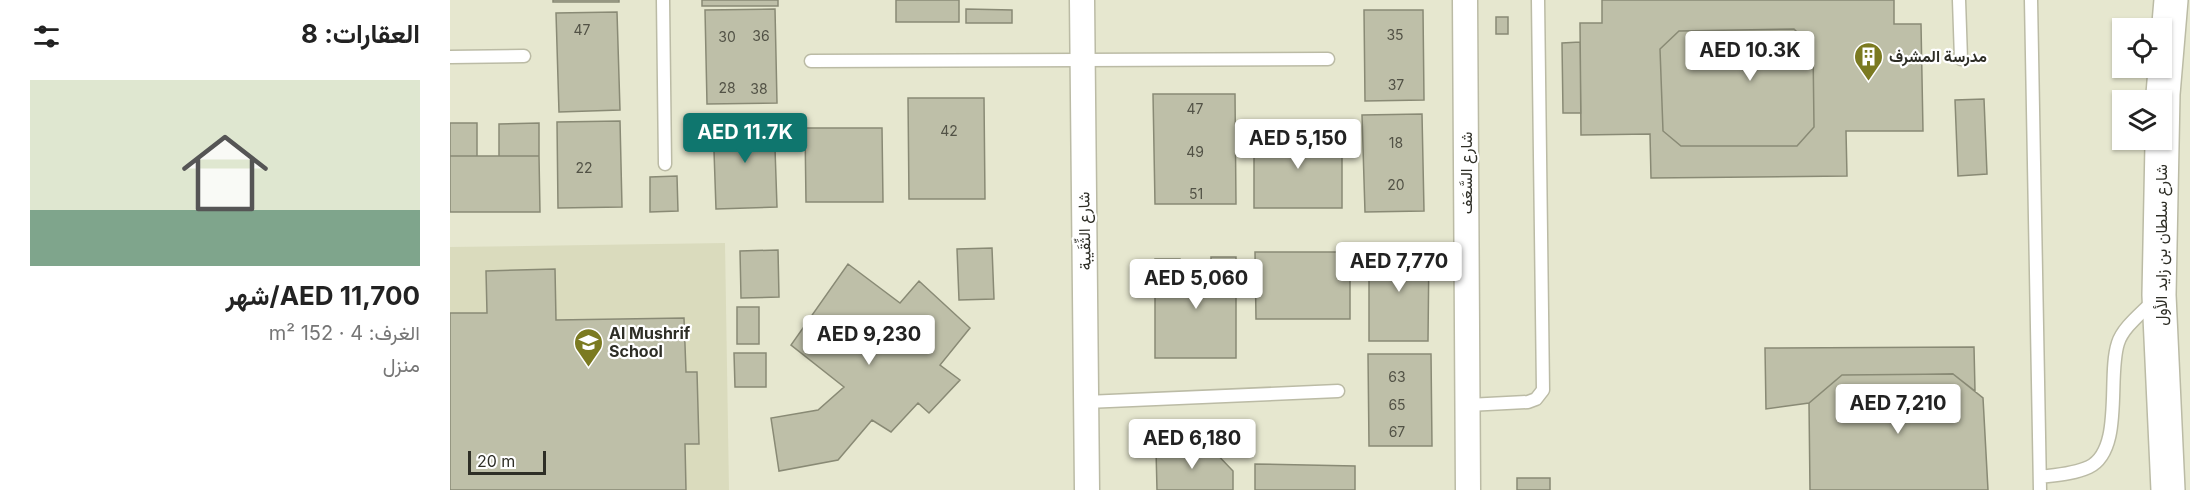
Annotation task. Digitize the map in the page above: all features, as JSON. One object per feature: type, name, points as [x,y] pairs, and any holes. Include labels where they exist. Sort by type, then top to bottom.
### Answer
[{"type":"main road","name":"شارع سلطان بن زايد الأول","points":[[2168,490],[2159,296],[2163,94],[2171,0]]},
{"type":"street","name":"شارع الثِّقَيبة","points":[[1082,0],[1087,490]]},
{"type":"street","name":"شارع السَّعَف","points":[[1465,0],[1468,490]]},
{"type":"lane","points":[[663,0],[665,164]]},
{"type":"lane","points":[[1468,405],[1528,402],[1536,399],[1543,390],[1538,0]]},
{"type":"lane","points":[[1959,0],[1961,59]]},
{"type":"lane","points":[[2031,0],[2040,484],[2092,466],[2105,454],[2110,436],[2118,340],[2159,296]]},
{"type":"lane","points":[[450,57],[524,56]]},
{"type":"lane","points":[[811,61],[1328,59]]},
{"type":"lane","points":[[1086,402],[1338,391]]},
{"type":"shaded area","name":"Al Mushrif School","points":[[725,243],[729,490],[450,490],[450,247]]},
{"type":"building","points":[[553,0],[619,0],[619,2],[553,2]]},
{"type":"building","points":[[702,0],[778,0],[778,6],[702,6]]},
{"type":"building","points":[[896,0],[959,0],[959,22],[896,22]]},
{"type":"building","name":"مدرسة المشرف","points":[[1602,0],[1894,0],[1894,24],[1921,24],[1923,131],[1846,131],[1847,176],[1651,178],[1650,134],[1581,135],[1580,23],[1602,23]],"holes":[[[1794,29],[1813,48],[1814,127],[1797,146],[1681,146],[1663,131],[1660,49],[1679,31]]]},
{"type":"building","points":[[775,9],[777,103],[707,104],[705,10]]},
{"type":"building","points":[[966,9],[1012,10],[1012,23],[966,23]]},
{"type":"building","points":[[1364,10],[1423,10],[1424,100],[1365,101]]},
{"type":"building","points":[[617,12],[620,110],[559,112],[556,13]]},
{"type":"building","points":[[1496,17],[1508,17],[1508,34],[1496,34]]},
{"type":"building","points":[[1794,29],[1813,48],[1814,127],[1797,146],[1681,146],[1663,131],[1660,49],[1679,31]]},
{"type":"building","points":[[1580,42],[1581,113],[1563,113],[1562,43]]},
{"type":"building","points":[[1153,94],[1235,94],[1236,204],[1155,204]]},
{"type":"building","points":[[908,98],[984,98],[985,199],[909,199]]},
{"type":"building","points":[[1984,99],[1987,174],[1958,176],[1955,100]]},
{"type":"building","points":[[1422,114],[1424,211],[1365,212],[1362,115]]},
{"type":"building","points":[[774,119],[777,207],[716,209],[713,122]]},
{"type":"building","points":[[620,121],[622,207],[558,208],[557,122]]},
{"type":"building","points":[[450,123],[477,123],[477,156],[450,156]]},
{"type":"building","points":[[539,123],[539,156],[499,156],[499,124]]},
{"type":"building","points":[[805,128],[882,128],[883,202],[806,202]]},
{"type":"building","points":[[1254,131],[1342,132],[1342,208],[1254,208]]},
{"type":"building","points":[[450,156],[539,156],[540,212],[450,212]]},
{"type":"building","points":[[677,176],[678,211],[650,212],[650,177]]},
{"type":"building","points":[[1369,245],[1429,246],[1428,341],[1369,341]]},
{"type":"building","points":[[992,248],[994,299],[959,300],[957,249]]},
{"type":"building","points":[[778,250],[779,297],[741,298],[740,251]]},
{"type":"building","points":[[1255,252],[1350,252],[1350,319],[1256,319]]},
{"type":"building","points":[[1211,257],[1236,257],[1236,358],[1155,358],[1155,259],[1180,259],[1180,272],[1211,272]]},
{"type":"building","points":[[848,264],[900,303],[919,281],[970,328],[940,365],[960,380],[929,413],[918,403],[891,432],[872,420],[838,460],[779,471],[771,418],[818,410],[844,387],[791,345]]},
{"type":"building","name":"Al Mushrif School","points":[[555,269],[556,320],[684,318],[686,372],[697,372],[699,444],[685,444],[686,490],[450,490],[450,313],[487,313],[486,271]]},
{"type":"building","points":[[737,307],[759,307],[759,344],[737,344]]},
{"type":"building","points":[[1974,347],[1975,391],[1953,374],[1842,375],[1809,403],[1766,409],[1765,348]]},
{"type":"building","points":[[734,353],[766,353],[766,387],[735,387]]},
{"type":"building","points":[[1368,354],[1431,354],[1432,446],[1369,446]]},
{"type":"building","points":[[1953,374],[1983,398],[1988,490],[1810,490],[1809,403],[1842,375]]},
{"type":"building","points":[[1222,436],[1243,437],[1242,457],[1221,456]]},
{"type":"building","points":[[1210,447],[1233,471],[1233,490],[1157,490],[1156,450]]},
{"type":"building","points":[[1255,464],[1355,466],[1355,490],[1255,490]]},
{"type":"building","points":[[1517,478],[1550,478],[1550,490],[1517,490]]},
{"type":"place","name":"مدرسة المشرف","points":[[1868,82]]},
{"type":"place","name":"Al Mushrif School","points":[[588,368]]}]
